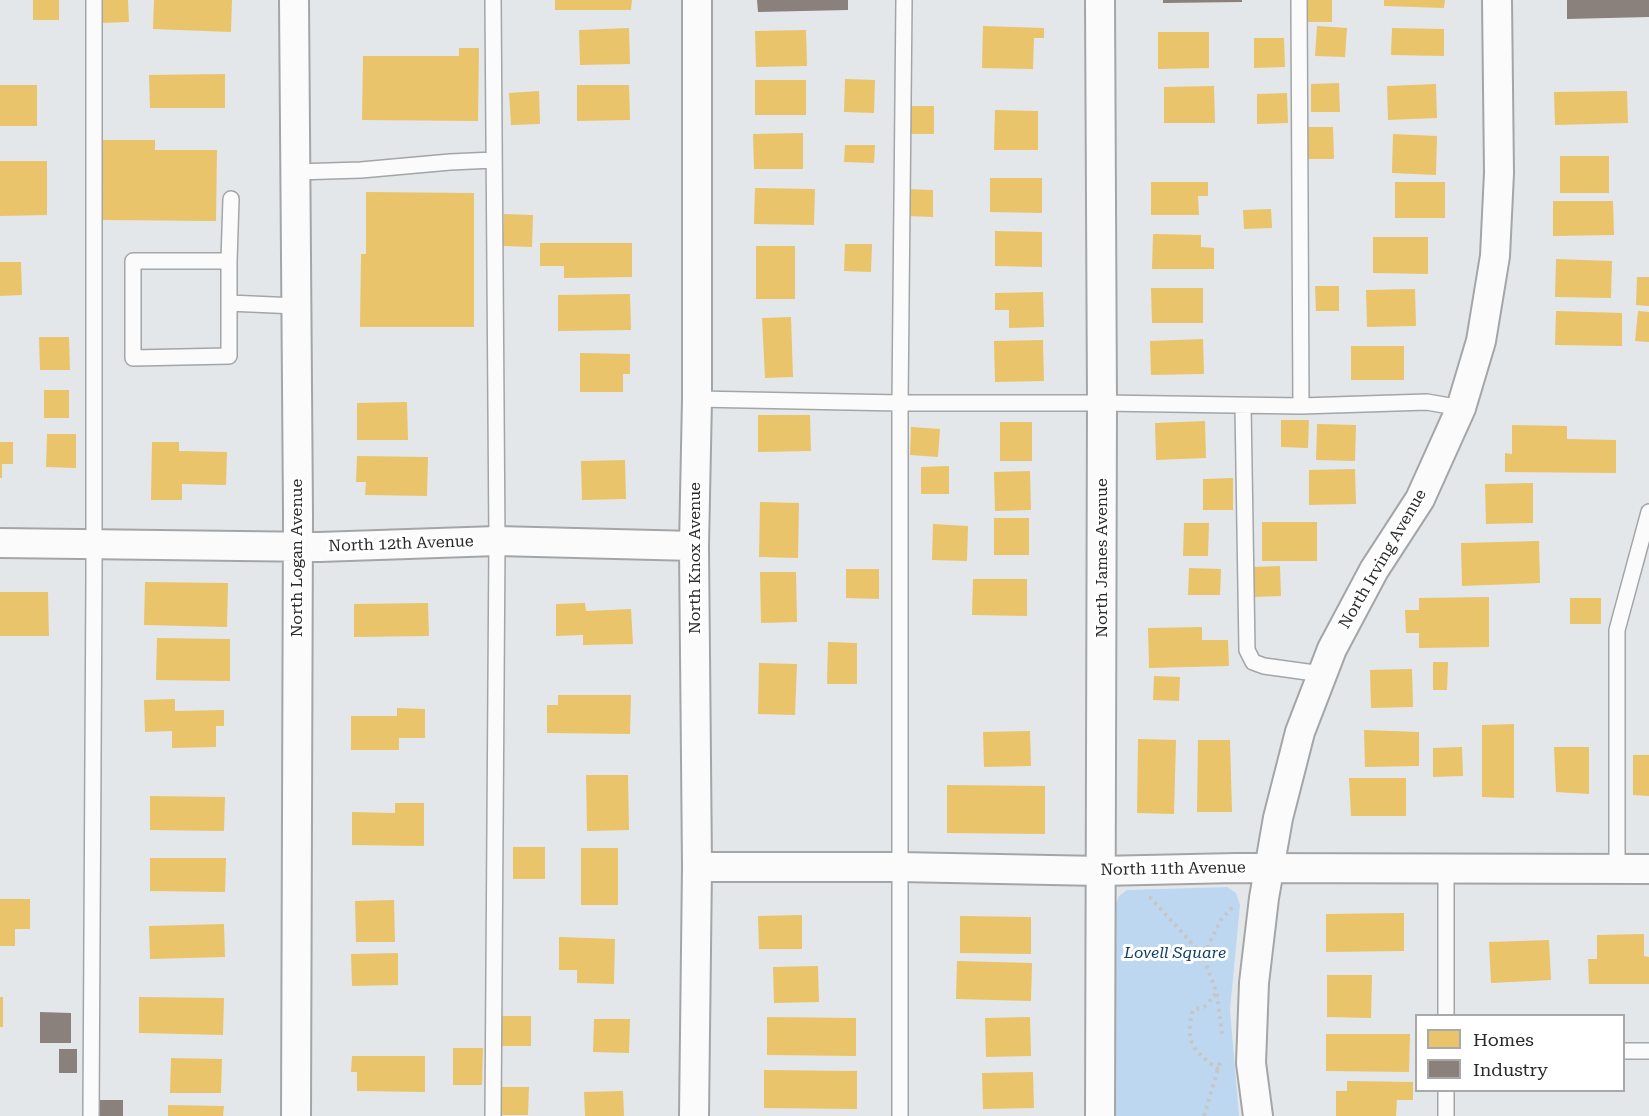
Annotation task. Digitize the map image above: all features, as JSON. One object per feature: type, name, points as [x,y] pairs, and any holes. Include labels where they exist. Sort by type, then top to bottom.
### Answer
[{"type":"street","name":"North Logan Avenue","points":[[294,0],[297,546],[296,1116]]},
{"type":"street","name":"North Knox Avenue","points":[[694,1116],[697,867],[694,546],[697,399],[697,0]]},
{"type":"street","name":"North James Avenue","points":[[1100,0],[1102,403],[1100,1116]]},
{"type":"street","name":"North Irving Avenue","points":[[1258,1116],[1251,1063],[1254,983],[1264,898],[1278,818],[1300,732],[1332,649],[1374,570],[1420,500],[1461,408],[1481,340],[1495,256],[1499,172],[1497,0]]},
{"type":"street","name":"North 12th Avenue","points":[[0,543],[297,546],[496,542],[694,546]]},
{"type":"street","name":"North 11th Avenue","points":[[697,867],[900,867],[1100,871],[1270,868],[1649,869]]},
{"type":"lane","points":[[91,1116],[94,0]]},
{"type":"lane","points":[[493,0],[496,542],[493,1116]]},
{"type":"lane","points":[[900,1116],[900,403],[904,0]]},
{"type":"lane","points":[[1299,0],[1301,406]]},
{"type":"lane","points":[[295,172],[361,170],[494,160]]},
{"type":"lane","points":[[229,261],[133,261],[133,358],[229,356],[231,199]]},
{"type":"lane","points":[[229,303],[296,306]]},
{"type":"lane","points":[[697,399],[1243,406],[1426,402],[1461,408]]},
{"type":"lane","points":[[1243,406],[1247,650],[1252,662],[1264,666],[1322,674]]},
{"type":"lane","points":[[1617,869],[1617,630],[1649,512]]},
{"type":"lane","points":[[1446,868],[1446,1014]]},
{"type":"lane","points":[[1625,1051],[1649,1052]]},
{"type":"lane","points":[[1446,1092],[1446,1116]]},
{"type":"path","points":[[1142,899],[1151,898],[1203,957],[1217,993],[1223,1038]]},
{"type":"path","points":[[1203,957],[1221,920],[1237,902]]},
{"type":"path","points":[[1217,993],[1204,1007],[1193,1010],[1189,1026],[1192,1044],[1219,1070]]},
{"type":"path","points":[[1204,1116],[1224,1050]]},
{"type":"green space","name":"Lovell Square","points":[[1227,887],[1236,893],[1240,905],[1230,1010],[1239,1116],[1114,1116],[1115,906],[1119,896],[1127,890]]},
{"type":"building: Homes","points":[[33,0],[59,0],[59,20],[33,20]]},
{"type":"building: Homes","points":[[99,0],[128,0],[129,22],[100,23]]},
{"type":"building: Homes","points":[[154,0],[232,0],[231,32],[153,29]]},
{"type":"building: Homes","points":[[555,0],[632,0],[631,10],[555,10]]},
{"type":"building: Homes","points":[[1304,0],[1332,0],[1332,22],[1305,22]]},
{"type":"building: Homes","points":[[1384,0],[1445,0],[1444,8],[1384,6]]},
{"type":"building: Homes","points":[[983,26],[1044,28],[1044,38],[1034,38],[1033,69],[982,68]]},
{"type":"building: Homes","points":[[1317,26],[1347,28],[1345,57],[1315,56]]},
{"type":"building: Homes","points":[[629,28],[630,64],[580,65],[579,30]]},
{"type":"building: Homes","points":[[1392,28],[1444,29],[1444,56],[1391,55]]},
{"type":"building: Homes","points":[[806,30],[807,66],[756,67],[755,31]]},
{"type":"building: Homes","points":[[1158,32],[1209,32],[1209,68],[1158,69]]},
{"type":"building: Homes","points":[[1254,38],[1284,38],[1285,67],[1254,68]]},
{"type":"building: Homes","points":[[459,48],[479,48],[478,121],[362,120],[363,56],[459,56]]},
{"type":"building: Homes","points":[[225,74],[225,108],[150,108],[149,75]]},
{"type":"building: Homes","points":[[845,79],[875,80],[874,113],[844,112]]},
{"type":"building: Homes","points":[[755,80],[806,80],[806,115],[755,115]]},
{"type":"building: Homes","points":[[1339,83],[1340,112],[1311,112],[1311,84]]},
{"type":"building: Homes","points":[[1436,84],[1437,118],[1388,120],[1387,86]]},
{"type":"building: Homes","points":[[0,85],[37,85],[37,126],[0,126]]},
{"type":"building: Homes","points":[[577,85],[629,85],[630,120],[577,121]]},
{"type":"building: Homes","points":[[1214,86],[1215,123],[1164,123],[1164,87]]},
{"type":"building: Homes","points":[[539,91],[540,124],[511,125],[509,93]]},
{"type":"building: Homes","points":[[1627,91],[1628,123],[1555,125],[1554,92]]},
{"type":"building: Homes","points":[[1287,93],[1288,123],[1257,124],[1257,94]]},
{"type":"building: Homes","points":[[905,106],[934,106],[934,134],[905,134]]},
{"type":"building: Homes","points":[[995,110],[1038,111],[1038,150],[994,150]]},
{"type":"building: Homes","points":[[1305,127],[1333,127],[1334,159],[1306,159]]},
{"type":"building: Homes","points":[[803,133],[803,169],[754,169],[753,134]]},
{"type":"building: Homes","points":[[1393,134],[1437,136],[1436,175],[1392,173]]},
{"type":"building: Homes","points":[[103,140],[155,140],[155,150],[217,150],[216,221],[103,220]]},
{"type":"building: Homes","points":[[845,145],[875,145],[874,163],[844,162]]},
{"type":"building: Homes","points":[[1560,156],[1609,156],[1609,193],[1560,193]]},
{"type":"building: Homes","points":[[0,161],[47,161],[47,215],[0,216]]},
{"type":"building: Homes","points":[[990,178],[1042,178],[1042,213],[990,212]]},
{"type":"building: Homes","points":[[1151,182],[1208,182],[1208,196],[1198,196],[1199,215],[1151,215]]},
{"type":"building: Homes","points":[[1395,182],[1445,182],[1445,218],[1395,218]]},
{"type":"building: Homes","points":[[755,188],[815,189],[814,225],[754,224]]},
{"type":"building: Homes","points":[[904,189],[933,190],[933,217],[904,216]]},
{"type":"building: Homes","points":[[366,192],[474,193],[474,327],[360,327],[361,254],[366,254]]},
{"type":"building: Homes","points":[[1553,201],[1613,201],[1614,235],[1553,236]]},
{"type":"building: Homes","points":[[1271,209],[1272,228],[1244,229],[1243,210]]},
{"type":"building: Homes","points":[[504,214],[533,215],[532,247],[503,246]]},
{"type":"building: Homes","points":[[995,231],[1042,232],[1042,267],[995,266]]},
{"type":"building: Homes","points":[[1153,234],[1201,235],[1201,247],[1214,248],[1214,269],[1152,269]]},
{"type":"building: Homes","points":[[1373,237],[1428,237],[1428,274],[1373,273]]},
{"type":"building: Homes","points":[[540,243],[632,243],[632,277],[564,278],[564,266],[540,266]]},
{"type":"building: Homes","points":[[845,244],[872,244],[871,272],[844,271]]},
{"type":"building: Homes","points":[[756,246],[795,246],[795,299],[756,299]]},
{"type":"building: Homes","points":[[1556,259],[1612,261],[1611,298],[1555,297]]},
{"type":"building: Homes","points":[[0,262],[21,262],[22,295],[0,296]]},
{"type":"building: Homes","points":[[1637,277],[1649,277],[1649,306],[1636,305]]},
{"type":"building: Homes","points":[[1315,286],[1339,286],[1339,311],[1316,311]]},
{"type":"building: Homes","points":[[1151,288],[1203,288],[1203,323],[1152,323]]},
{"type":"building: Homes","points":[[1415,289],[1416,326],[1367,327],[1366,290]]},
{"type":"building: Homes","points":[[1043,292],[1044,327],[1009,328],[1009,310],[995,310],[995,293]]},
{"type":"building: Homes","points":[[630,294],[631,330],[558,331],[558,295]]},
{"type":"building: Homes","points":[[1556,311],[1622,313],[1622,346],[1555,345]]},
{"type":"building: Homes","points":[[1638,311],[1649,312],[1649,342],[1635,341]]},
{"type":"building: Homes","points":[[791,317],[793,377],[765,378],[762,318]]},
{"type":"building: Homes","points":[[39,337],[69,337],[70,370],[40,370]]},
{"type":"building: Homes","points":[[1203,339],[1204,374],[1151,375],[1150,341]]},
{"type":"building: Homes","points":[[1043,340],[1044,381],[995,382],[994,341]]},
{"type":"building: Homes","points":[[1351,346],[1404,346],[1404,380],[1351,380]]},
{"type":"building: Homes","points":[[580,353],[630,354],[630,374],[623,374],[623,392],[580,392]]},
{"type":"building: Homes","points":[[44,390],[69,390],[69,418],[44,418]]},
{"type":"building: Homes","points":[[407,402],[408,440],[357,440],[357,403]]},
{"type":"building: Homes","points":[[758,415],[810,415],[811,451],[758,452]]},
{"type":"building: Homes","points":[[1281,420],[1309,420],[1308,448],[1281,447]]},
{"type":"building: Homes","points":[[1205,421],[1206,458],[1156,460],[1155,423]]},
{"type":"building: Homes","points":[[1000,422],[1032,422],[1032,461],[1000,461]]},
{"type":"building: Homes","points":[[1317,424],[1356,425],[1355,461],[1316,460]]},
{"type":"building: Homes","points":[[1512,425],[1567,426],[1567,439],[1616,440],[1616,473],[1505,472],[1505,453],[1512,454]]},
{"type":"building: Homes","points":[[911,427],[940,429],[938,457],[910,455]]},
{"type":"building: Homes","points":[[47,434],[76,434],[76,468],[46,467]]},
{"type":"building: Homes","points":[[0,442],[13,442],[13,464],[2,464],[2,478],[0,478]]},
{"type":"building: Homes","points":[[152,442],[179,442],[179,451],[227,452],[226,485],[182,484],[182,500],[151,500]]},
{"type":"building: Homes","points":[[357,456],[428,457],[427,496],[365,495],[366,482],[356,482]]},
{"type":"building: Homes","points":[[625,460],[626,499],[582,500],[581,461]]},
{"type":"building: Homes","points":[[949,466],[949,494],[921,494],[921,467]]},
{"type":"building: Homes","points":[[1355,469],[1356,504],[1309,505],[1309,470]]},
{"type":"building: Homes","points":[[1030,471],[1031,510],[995,511],[994,472]]},
{"type":"building: Homes","points":[[1233,478],[1233,510],[1203,510],[1203,479]]},
{"type":"building: Homes","points":[[1533,483],[1533,523],[1486,524],[1485,484]]},
{"type":"building: Homes","points":[[760,502],[799,503],[798,558],[759,557]]},
{"type":"building: Homes","points":[[994,518],[1029,518],[1029,555],[994,555]]},
{"type":"building: Homes","points":[[1262,522],[1317,522],[1317,561],[1262,561]]},
{"type":"building: Homes","points":[[1184,523],[1209,523],[1208,556],[1183,556]]},
{"type":"building: Homes","points":[[933,524],[968,526],[967,561],[932,560]]},
{"type":"building: Homes","points":[[1539,541],[1540,583],[1462,586],[1461,543]]},
{"type":"building: Homes","points":[[1280,566],[1281,596],[1253,597],[1252,567]]},
{"type":"building: Homes","points":[[1189,568],[1221,569],[1220,595],[1188,595]]},
{"type":"building: Homes","points":[[846,569],[879,569],[879,599],[846,598]]},
{"type":"building: Homes","points":[[760,572],[796,572],[797,622],[761,623]]},
{"type":"building: Homes","points":[[973,579],[1027,579],[1027,616],[972,615]]},
{"type":"building: Homes","points":[[145,582],[228,583],[227,627],[144,625]]},
{"type":"building: Homes","points":[[0,592],[48,592],[49,636],[0,636]]},
{"type":"building: Homes","points":[[1489,597],[1489,647],[1419,648],[1419,633],[1406,633],[1405,610],[1419,610],[1419,598]]},
{"type":"building: Homes","points":[[1570,598],[1601,598],[1601,624],[1570,624]]},
{"type":"building: Homes","points":[[428,603],[429,636],[354,637],[354,604]]},
{"type":"building: Homes","points":[[585,603],[586,611],[631,609],[633,644],[583,645],[583,635],[556,636],[556,604]]},
{"type":"building: Homes","points":[[1202,627],[1202,640],[1228,640],[1229,666],[1149,668],[1148,628]]},
{"type":"building: Homes","points":[[157,638],[230,639],[230,681],[156,680]]},
{"type":"building: Homes","points":[[828,642],[857,643],[857,684],[827,684]]},
{"type":"building: Homes","points":[[1433,662],[1448,662],[1447,690],[1433,690]]},
{"type":"building: Homes","points":[[759,663],[797,664],[795,715],[758,714]]},
{"type":"building: Homes","points":[[1412,669],[1413,707],[1371,708],[1370,670]]},
{"type":"building: Homes","points":[[1154,676],[1180,677],[1179,701],[1153,700]]},
{"type":"building: Homes","points":[[558,695],[631,695],[630,734],[547,733],[547,705],[558,705]]},
{"type":"building: Homes","points":[[175,699],[175,711],[224,710],[224,726],[216,726],[216,747],[172,748],[172,731],[145,732],[144,700]]},
{"type":"building: Homes","points":[[397,708],[425,709],[425,738],[399,738],[399,750],[351,750],[351,716],[397,716]]},
{"type":"building: Homes","points":[[1514,724],[1514,798],[1482,797],[1482,725]]},
{"type":"building: Homes","points":[[1364,730],[1419,732],[1419,766],[1365,767]]},
{"type":"building: Homes","points":[[1030,731],[1031,766],[984,767],[983,732]]},
{"type":"building: Homes","points":[[1138,739],[1176,740],[1174,814],[1137,813]]},
{"type":"building: Homes","points":[[1198,740],[1230,740],[1232,812],[1197,812]]},
{"type":"building: Homes","points":[[1462,747],[1463,776],[1433,777],[1433,748]]},
{"type":"building: Homes","points":[[1554,747],[1589,747],[1589,794],[1556,792]]},
{"type":"building: Homes","points":[[1633,755],[1649,755],[1649,796],[1633,795]]},
{"type":"building: Homes","points":[[586,775],[628,775],[629,830],[587,831]]},
{"type":"building: Homes","points":[[1349,778],[1406,778],[1406,816],[1351,816]]},
{"type":"building: Homes","points":[[947,785],[1045,786],[1045,834],[947,833]]},
{"type":"building: Homes","points":[[150,796],[225,797],[224,831],[150,830]]},
{"type":"building: Homes","points":[[395,803],[424,803],[424,846],[352,845],[352,812],[395,813]]},
{"type":"building: Homes","points":[[513,847],[545,847],[545,879],[513,879]]},
{"type":"building: Homes","points":[[581,848],[618,848],[618,905],[581,905]]},
{"type":"building: Homes","points":[[150,858],[226,858],[225,892],[150,891]]},
{"type":"building: Homes","points":[[0,899],[30,899],[30,929],[15,929],[15,946],[0,946]]},
{"type":"building: Homes","points":[[394,900],[395,942],[356,942],[355,901]]},
{"type":"building: Homes","points":[[1404,913],[1404,951],[1326,952],[1326,914]]},
{"type":"building: Homes","points":[[802,915],[802,949],[759,949],[758,916]]},
{"type":"building: Homes","points":[[960,916],[1031,917],[1031,954],[960,953]]},
{"type":"building: Homes","points":[[224,924],[225,957],[150,959],[149,926]]},
{"type":"building: Homes","points":[[1644,934],[1644,956],[1649,957],[1649,984],[1589,984],[1588,959],[1597,959],[1597,935]]},
{"type":"building: Homes","points":[[559,937],[615,939],[614,984],[577,983],[577,970],[559,970]]},
{"type":"building: Homes","points":[[1549,940],[1551,980],[1491,983],[1489,942]]},
{"type":"building: Homes","points":[[398,953],[398,985],[352,986],[351,954]]},
{"type":"building: Homes","points":[[957,961],[1032,963],[1031,1001],[956,999]]},
{"type":"building: Homes","points":[[818,966],[819,1002],[774,1003],[773,967]]},
{"type":"building: Homes","points":[[1327,975],[1372,975],[1371,1018],[1327,1017]]},
{"type":"building: Homes","points":[[0,997],[3,997],[3,1027],[0,1027]]},
{"type":"building: Homes","points":[[139,997],[224,998],[223,1035],[139,1033]]},
{"type":"building: Homes","points":[[499,1016],[531,1016],[531,1046],[498,1046]]},
{"type":"building: Homes","points":[[767,1017],[856,1018],[856,1056],[767,1055]]},
{"type":"building: Homes","points":[[1030,1017],[1031,1056],[986,1057],[985,1018]]},
{"type":"building: Homes","points":[[594,1019],[630,1019],[629,1053],[593,1052]]},
{"type":"building: Homes","points":[[1326,1034],[1410,1034],[1409,1072],[1326,1071]]},
{"type":"building: Homes","points":[[453,1048],[483,1048],[482,1085],[453,1085]]},
{"type":"building: Homes","points":[[352,1056],[425,1056],[425,1092],[357,1091],[357,1072],[351,1072]]},
{"type":"building: Homes","points":[[171,1058],[222,1059],[221,1093],[170,1093]]},
{"type":"building: Homes","points":[[764,1070],[857,1071],[857,1109],[764,1108]]},
{"type":"building: Homes","points":[[1033,1072],[1034,1108],[983,1109],[982,1073]]},
{"type":"building: Homes","points":[[1347,1081],[1413,1082],[1413,1100],[1397,1100],[1396,1116],[1336,1116],[1336,1091],[1347,1091]]},
{"type":"building: Homes","points":[[498,1087],[529,1087],[528,1115],[497,1115]]},
{"type":"building: Homes","points":[[623,1091],[624,1116],[585,1116],[584,1092]]},
{"type":"building: Homes","points":[[168,1105],[224,1106],[223,1116],[168,1116]]},
{"type":"building: Industry","points":[[757,0],[848,0],[848,10],[758,12]]},
{"type":"building: Industry","points":[[1163,0],[1242,0],[1242,2],[1163,3]]},
{"type":"building: Industry","points":[[1567,0],[1649,0],[1649,17],[1567,19]]},
{"type":"building: Industry","points":[[40,1012],[71,1013],[71,1043],[40,1043]]},
{"type":"building: Industry","points":[[59,1049],[77,1049],[77,1073],[59,1073]]},
{"type":"building: Industry","points":[[98,1100],[123,1100],[123,1116],[98,1116]]}]
